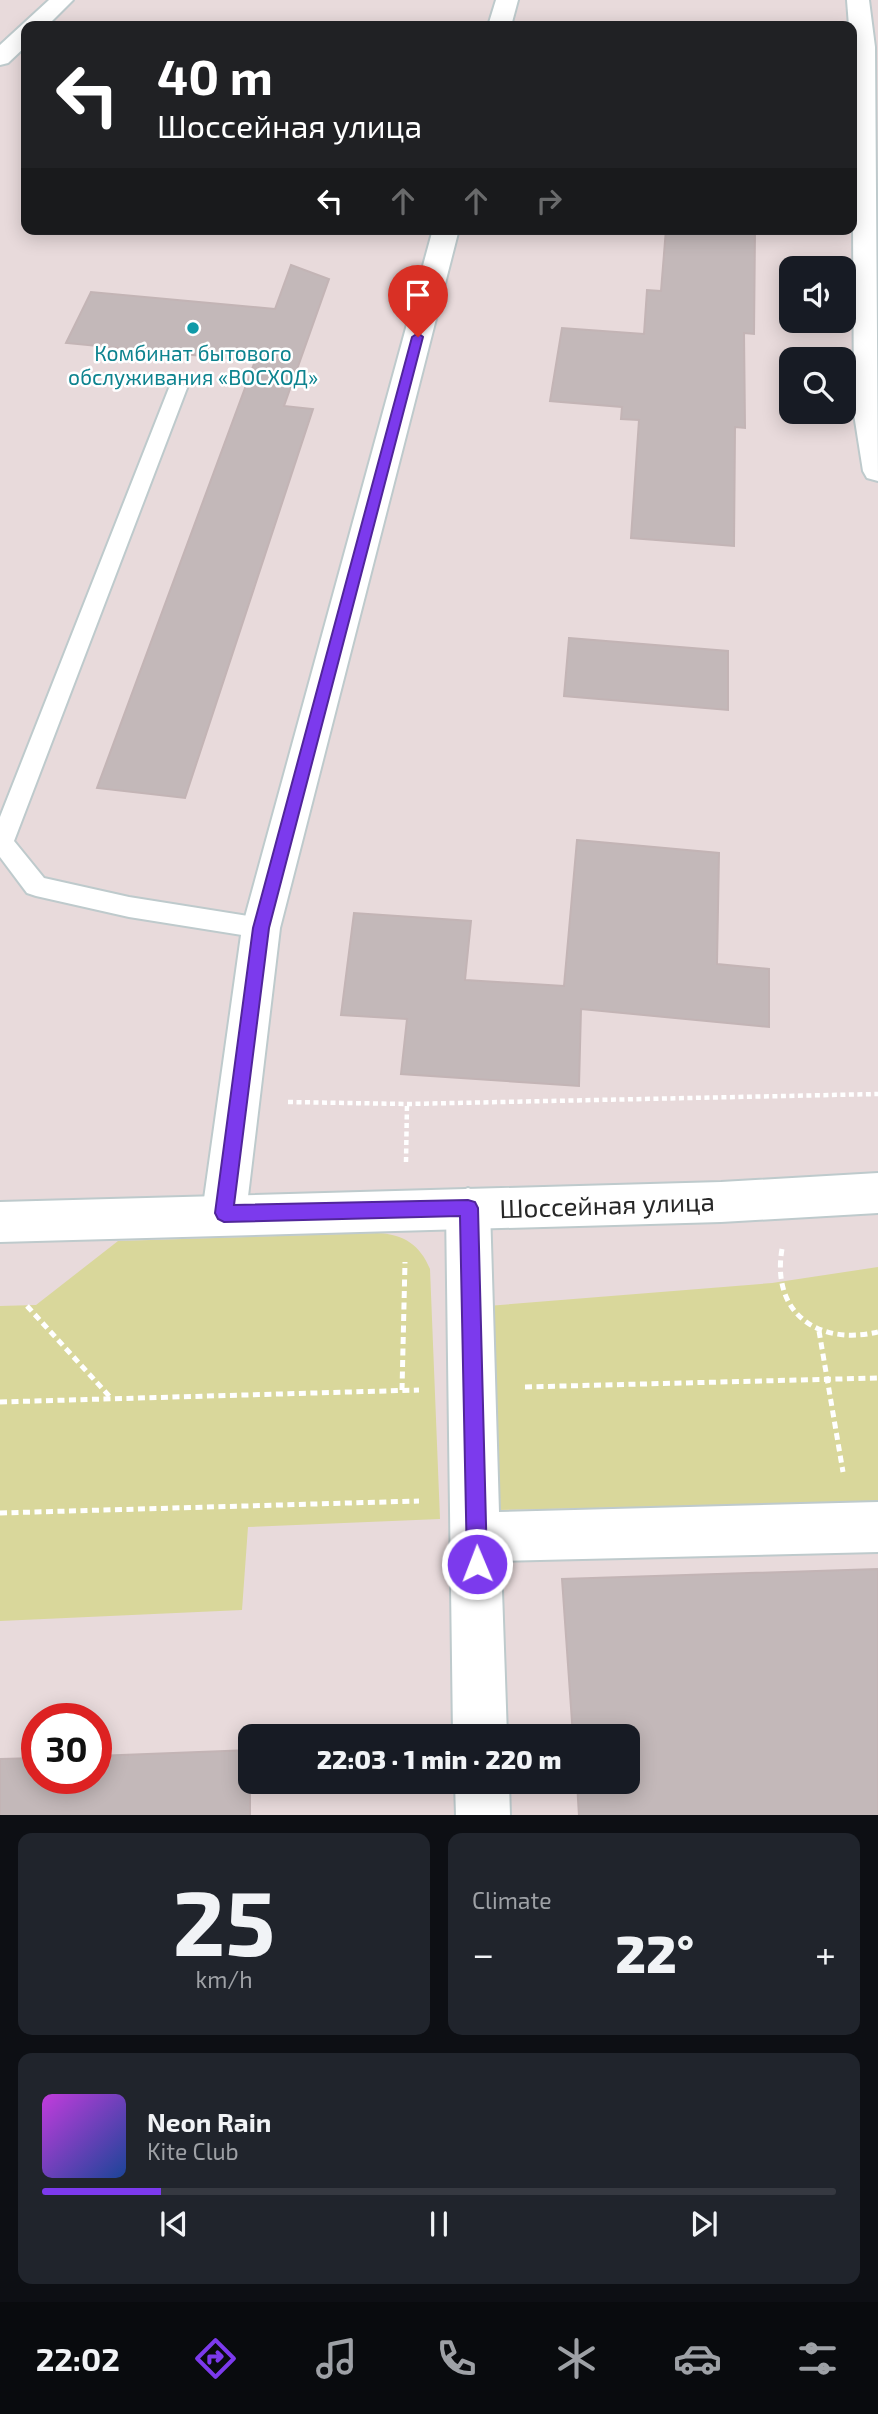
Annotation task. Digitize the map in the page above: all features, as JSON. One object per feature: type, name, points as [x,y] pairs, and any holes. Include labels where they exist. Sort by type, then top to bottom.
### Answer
[{"type":"street","points":[[39,21],[62,0]]},
{"type":"street","points":[[501,21],[507,0]]},
{"type":"street","points":[[858,0],[863,47],[869,414],[878,471]]},
{"type":"street","points":[[0,58],[21,38]]},
{"type":"street","points":[[224,1213],[261,928],[444,235]]},
{"type":"street","name":"Шоссейная улица","points":[[0,1222],[224,1213],[721,1202],[878,1193]]},
{"type":"street","points":[[468,1208],[480,1724]]},
{"type":"street","points":[[476,1518],[878,1527]]},
{"type":"street","points":[[482,1794],[483,1815]]},
{"type":"lane","points":[[178,388],[2,842],[36,886],[129,907],[261,928]]},
{"type":"path","points":[[238,1101],[407,1104],[878,1094]]},
{"type":"path","points":[[786,1301],[799,1318],[819,1331],[841,1338],[864,1338],[878,1332]]},
{"type":"path","points":[[27,1306],[111,1399]]},
{"type":"path","points":[[819,1331],[845,1485]]},
{"type":"path","points":[[0,1513],[476,1518]]},
{"type":"shaded area","points":[[377,1233],[410,1242],[421,1253],[430,1269],[440,1519],[248,1527],[242,1610],[0,1621],[0,1306],[36,1305],[118,1241]]},
{"type":"shaded area","points":[[878,1267],[878,1502],[494,1510],[487,1306],[772,1283]]},
{"type":"building","points":[[666,235],[755,235],[754,334],[744,333],[745,428],[735,427],[734,546],[631,538],[639,420],[621,419],[622,407],[550,401],[562,328],[644,334],[647,290],[661,291]]},
{"type":"building","points":[[291,265],[329,279],[284,406],[313,409],[185,798],[97,788],[255,361],[66,343],[91,292],[275,309]]},
{"type":"building","points":[[569,638],[728,651],[728,710],[564,696]]},
{"type":"building","points":[[577,840],[719,853],[717,964],[769,969],[769,1027],[581,1009],[579,1086],[401,1074],[407,1019],[341,1015],[354,913],[471,921],[465,980],[564,986]]},
{"type":"building","points":[[878,1569],[878,1815],[579,1815],[578,1794],[640,1794],[640,1724],[572,1724],[562,1579]]},
{"type":"building","points":[[238,1750],[238,1794],[250,1794],[250,1815],[0,1815],[0,1759],[21,1758],[21,1794],[112,1794],[112,1755]]},
{"type":"place","name":"Комбинат бытового обслуживания «ВОСХОД»","points":[[193,328]]},
{"type":"route","points":[[418,337],[261,928],[224,1213],[468,1208],[475,1388],[477,1564]]}]
